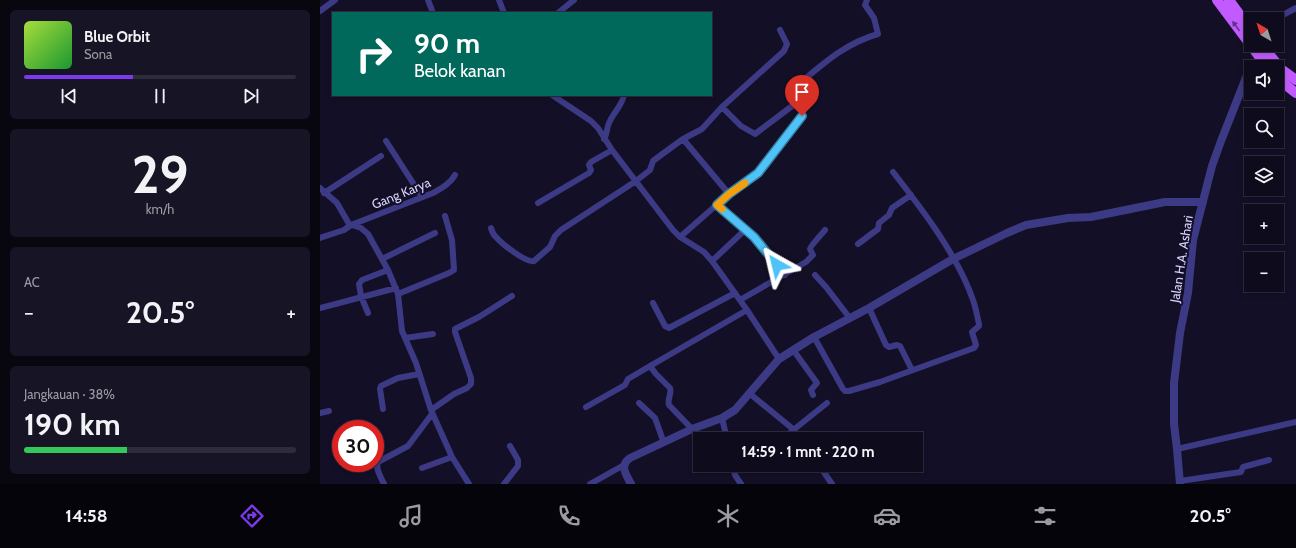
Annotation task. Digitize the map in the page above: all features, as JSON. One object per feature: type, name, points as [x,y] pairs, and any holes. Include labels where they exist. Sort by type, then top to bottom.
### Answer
[{"type":"main road","points":[[1217,0],[1266,60]]},
{"type":"main road","points":[[1229,0],[1244,20]]},
{"type":"main road","points":[[1284,71],[1296,80]]},
{"type":"main road","points":[[1284,84],[1296,93]]},
{"type":"street","points":[[320,11],[335,0]]},
{"type":"street","points":[[428,0],[433,12]]},
{"type":"street","points":[[499,0],[504,12]]},
{"type":"street","points":[[559,12],[574,0]]},
{"type":"street","points":[[680,238],[729,194],[758,173],[797,123],[803,112],[803,108],[796,91],[796,87],[832,56],[848,46],[878,34],[874,18],[865,5],[867,0]]},
{"type":"street","points":[[1284,14],[1296,8]]},
{"type":"street","points":[[491,228],[495,237],[527,260],[534,261],[550,247],[555,236],[561,230],[636,181],[650,169],[654,161],[683,139],[702,129],[722,107],[786,48],[787,42],[780,30]]},
{"type":"street","name":"Jalan H.A. Ashari","points":[[1180,482],[1178,449],[1174,424],[1174,384],[1180,333],[1187,300],[1193,240],[1222,136],[1244,80]]},
{"type":"street","points":[[554,96],[591,121],[598,128],[612,150],[673,230],[680,238],[704,252],[712,261],[747,310],[779,359]]},
{"type":"street","points":[[604,139],[608,134],[609,123],[621,104],[624,96]]},
{"type":"street","points":[[722,107],[741,126],[754,134],[800,100]]},
{"type":"street","points":[[683,139],[729,194]]},
{"type":"street","points":[[386,140],[422,198]]},
{"type":"street","points":[[538,203],[589,174],[591,170],[591,162],[612,150]]},
{"type":"street","points":[[381,156],[322,190],[337,203],[351,225],[360,228],[368,234],[388,270],[397,291],[401,327],[419,374],[431,412],[452,457],[469,484]]},
{"type":"street","points":[[814,337],[845,391],[880,382],[974,348],[976,345],[972,332],[979,325],[973,300],[953,259],[940,238],[912,196],[893,172]]},
{"type":"street","name":"Gang Karya","points":[[320,238],[344,230],[351,225],[442,189],[452,181],[455,175]]},
{"type":"street","points":[[858,244],[878,229],[879,223],[889,215],[891,210],[912,196]]},
{"type":"street","points":[[590,484],[624,465],[630,458],[692,429],[722,418],[734,410],[779,359],[849,317],[869,308],[953,259],[994,238],[1026,224],[1091,216],[1165,202],[1203,202]]},
{"type":"street","points":[[717,205],[746,229],[763,246],[785,275]]},
{"type":"street","points":[[320,308],[361,296],[397,291],[450,273],[454,270],[455,265],[452,240],[445,216]]},
{"type":"street","points":[[712,261],[746,229]]},
{"type":"street","points":[[740,300],[806,262],[813,255],[810,246],[820,238],[825,230]]},
{"type":"street","points":[[382,259],[435,233]]},
{"type":"street","points":[[368,313],[358,287],[360,283],[388,270]]},
{"type":"street","points":[[815,275],[849,317]]},
{"type":"street","points":[[653,303],[665,326],[669,328],[735,293]]},
{"type":"street","points":[[384,484],[378,471],[378,462],[408,446],[431,412],[448,398],[467,388],[471,384],[471,378],[455,329],[479,317],[512,296]]},
{"type":"street","points":[[869,308],[886,345],[890,347],[897,345],[900,346],[912,370]]},
{"type":"street","points":[[586,407],[625,385],[628,379],[747,310]]},
{"type":"street","points":[[405,338],[433,334]]},
{"type":"street","points":[[794,351],[816,383],[811,390],[813,395]]},
{"type":"street","points":[[650,366],[671,390],[668,401],[669,405],[692,429]]},
{"type":"street","points":[[383,409],[380,389],[381,386],[398,378],[419,374]]},
{"type":"street","points":[[749,393],[795,432]]},
{"type":"street","points":[[639,403],[655,418],[664,443]]},
{"type":"street","points":[[790,432],[827,403]]},
{"type":"street","points":[[320,413],[330,411]]},
{"type":"street","points":[[722,418],[725,432]]},
{"type":"street","points":[[1178,449],[1296,422]]},
{"type":"street","points":[[504,484],[518,466],[518,460],[510,446]]},
{"type":"street","points":[[422,468],[452,457]]},
{"type":"street","points":[[1180,482],[1241,472],[1244,467],[1269,460]]},
{"type":"street","points":[[624,465],[631,484]]},
{"type":"street","points":[[734,472],[741,484]]},
{"type":"street","points":[[824,472],[831,484]]},
{"type":"slow traffic","points":[[722,209],[717,205],[729,194],[745,183]]},
{"type":"route","points":[[777,265],[763,246],[717,205],[763,168],[802,116]]}]
